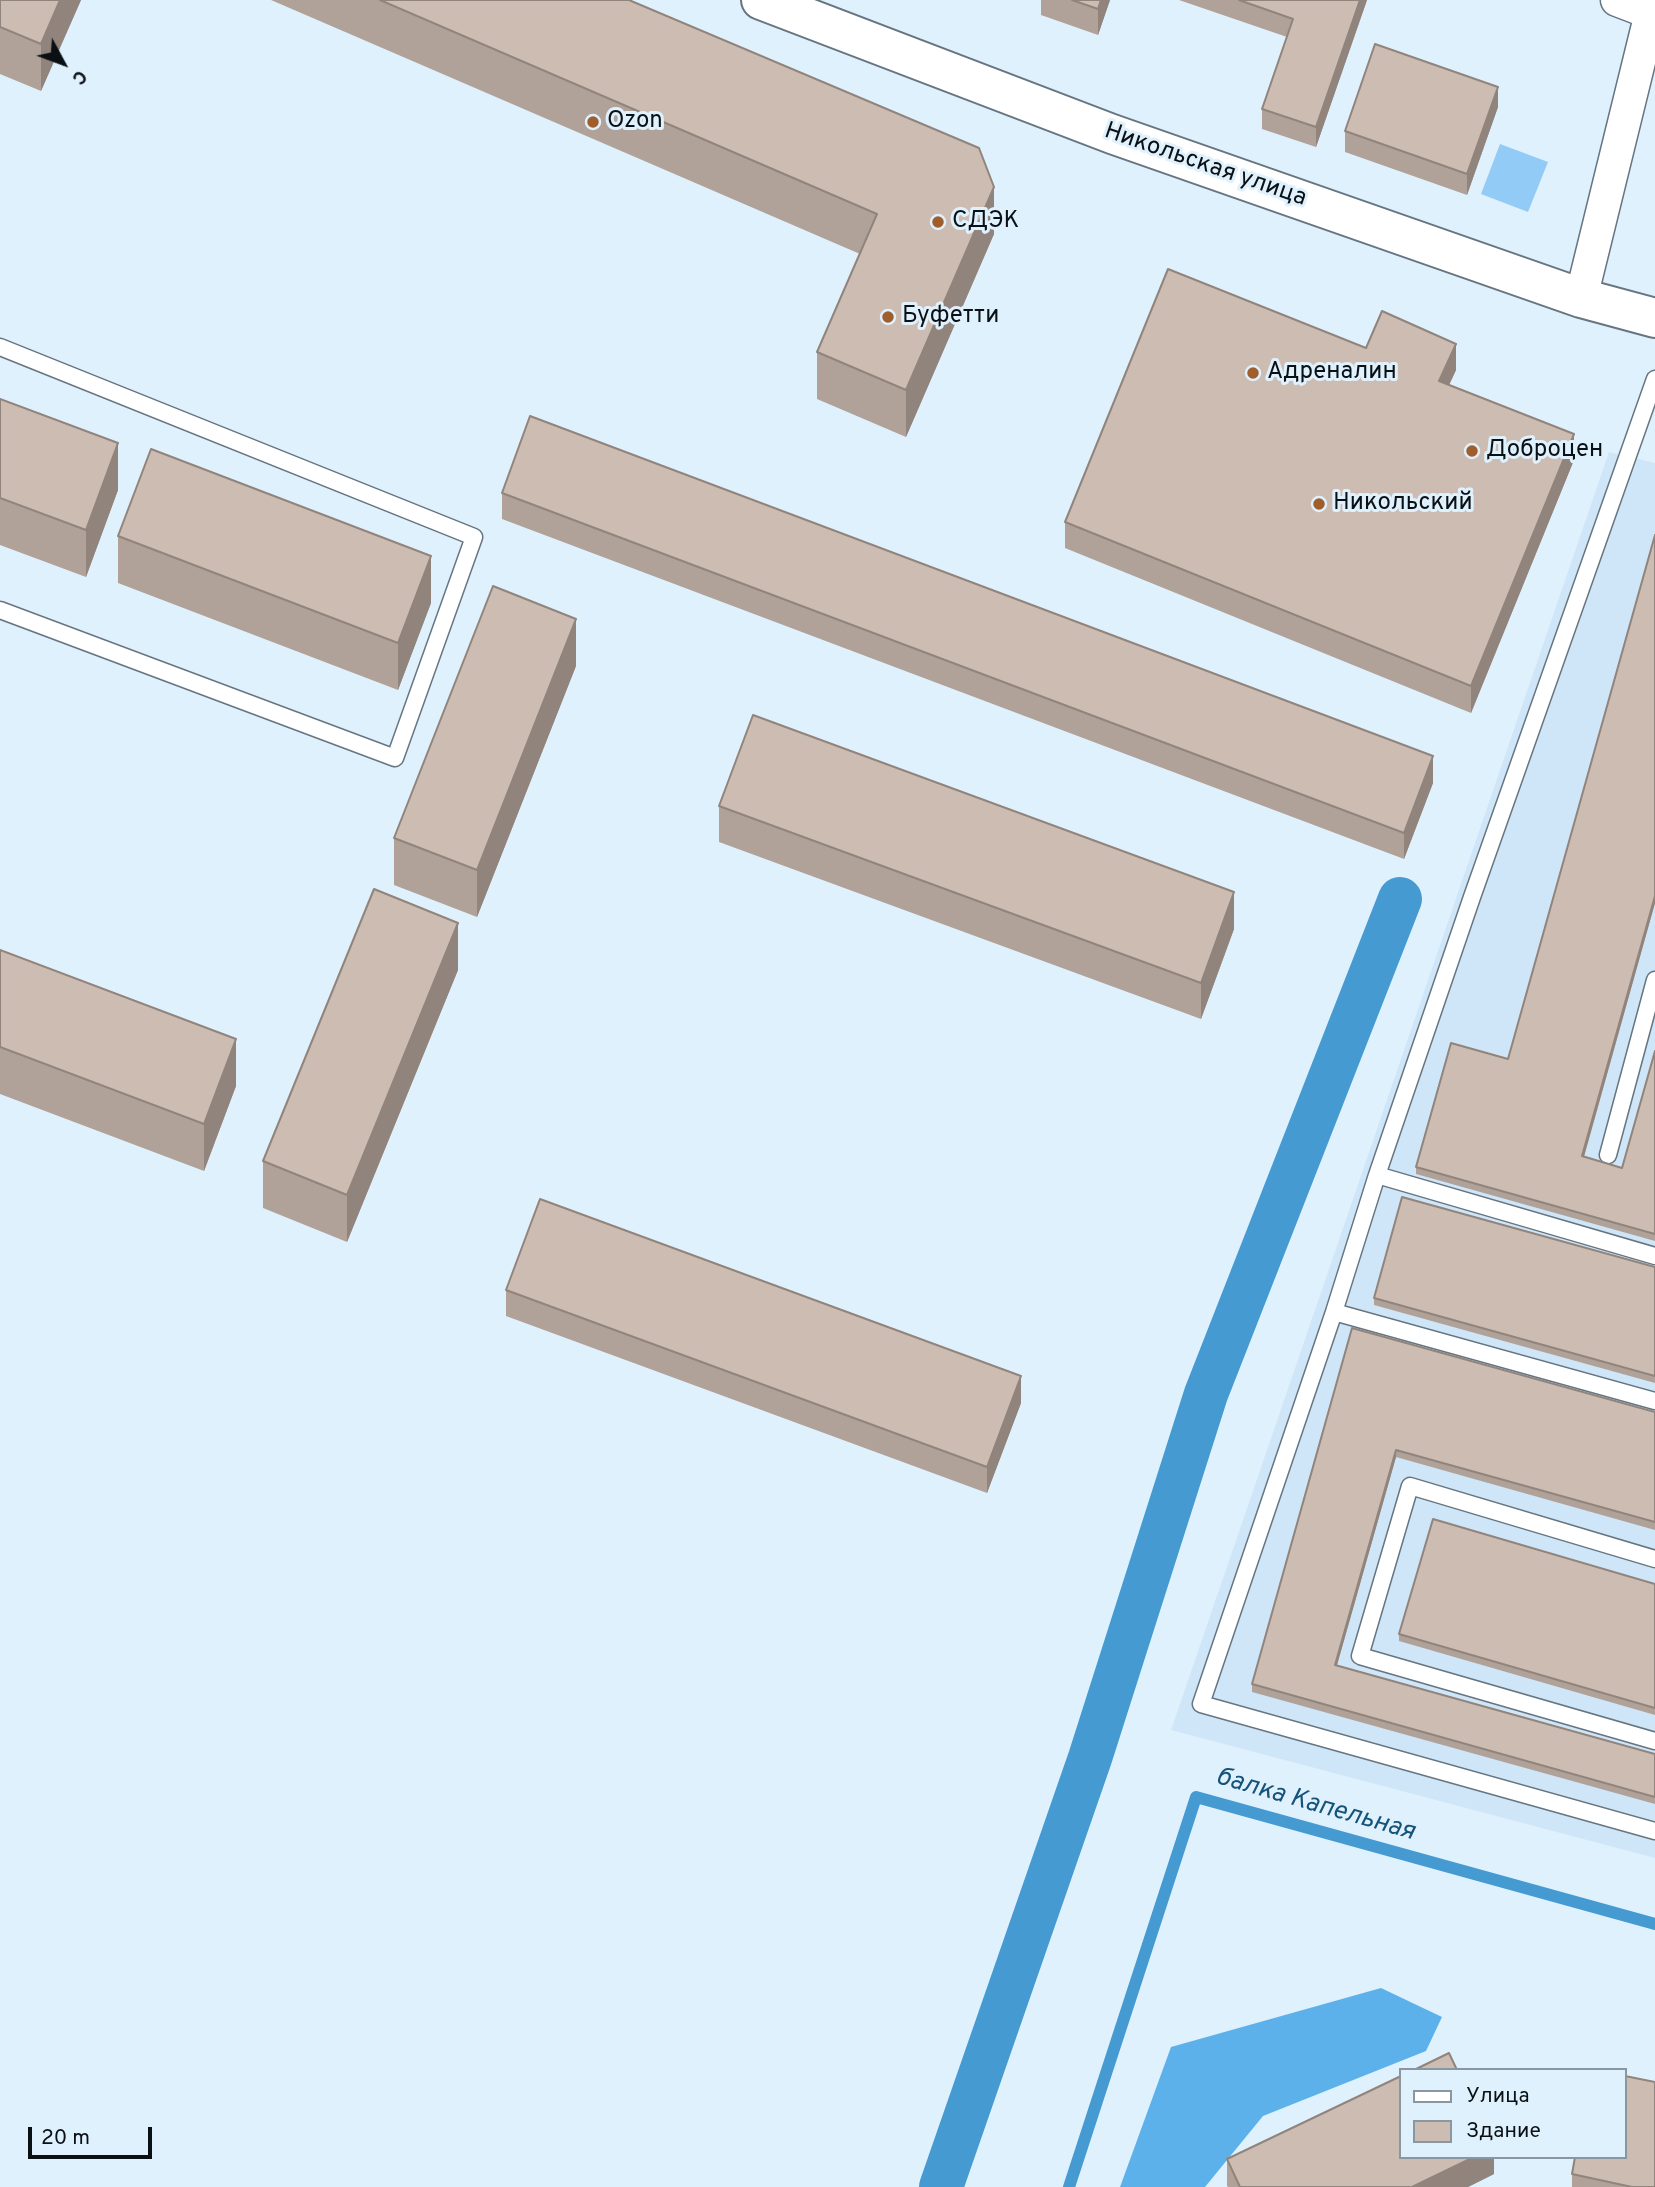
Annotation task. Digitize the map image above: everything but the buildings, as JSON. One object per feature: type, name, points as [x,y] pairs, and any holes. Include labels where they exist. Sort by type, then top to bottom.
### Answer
[{"type":"street","name":"Никольская улица","points":[[761,0],[1112,134],[1581,298],[1655,318]]},
{"type":"street","points":[[1581,298],[1653,7],[1617,0]]},
{"type":"lane","points":[[0,347],[474,537],[395,758],[0,610]]},
{"type":"lane","points":[[1655,379],[1472,897],[1201,1704],[1655,1831]]},
{"type":"lane","points":[[1608,1155],[1655,980]]},
{"type":"lane","points":[[1377,1175],[1655,1256]]},
{"type":"lane","points":[[1334,1312],[1655,1401]]},
{"type":"lane","points":[[1655,1559],[1410,1486],[1360,1656],[1655,1741]]},
{"type":"shaded area","points":[[1500,144],[1548,162],[1528,212],[1481,194]]},
{"type":"shaded area","points":[[1609,452],[1655,463],[1655,1858],[1171,1730]]},
{"type":"shaded area","points":[[1381,1988],[1442,2017],[1426,2051],[1263,2116],[1205,2187],[1120,2187],[1171,2047]]},
{"type":"waterway","points":[[941,2187],[1090,1758],[1206,1394],[1400,899]]},
{"type":"waterway","name":"балка Капельная","points":[[1069,2187],[1196,1797],[1655,1924]]},
{"type":"place","name":"Ozon","points":[[593,122]]},
{"type":"place","name":"СДЭК","points":[[938,222]]},
{"type":"place","name":"Буфетти","points":[[888,317]]},
{"type":"place","name":"Адреналин","points":[[1253,373]]},
{"type":"place","name":"Доброцен","points":[[1472,451]]},
{"type":"place","name":"Никольский","points":[[1319,504]]}]
